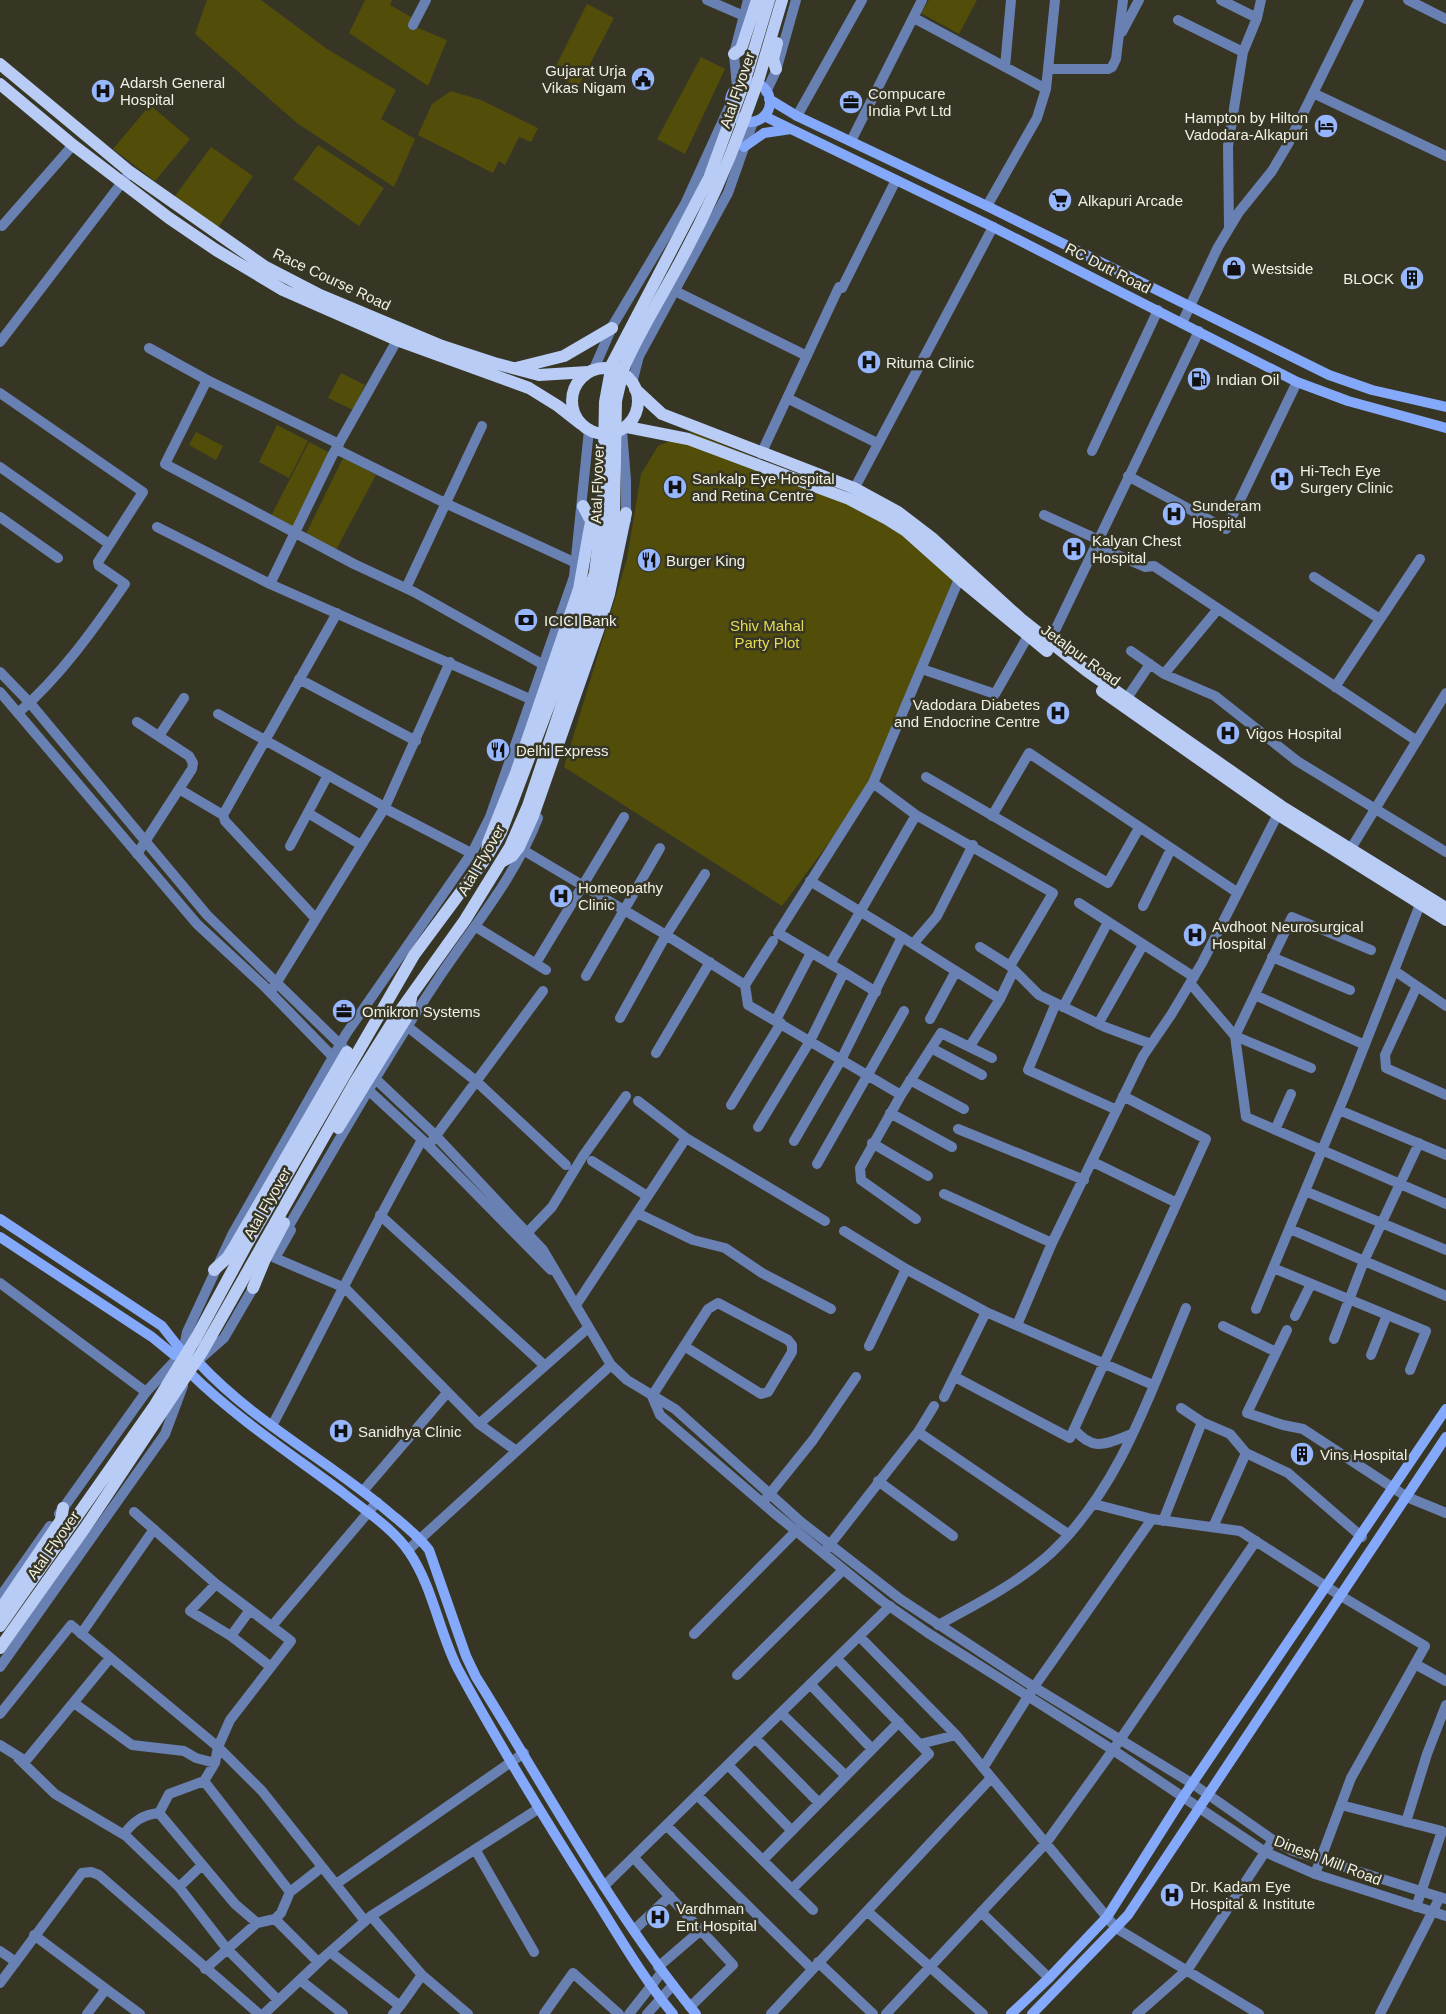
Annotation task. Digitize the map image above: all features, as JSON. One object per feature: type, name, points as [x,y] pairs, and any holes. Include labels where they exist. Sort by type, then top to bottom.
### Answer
[{"type":"main road","points":[[734,54],[741,49],[757,0]]},
{"type":"main road","name":"Atal Flyover","points":[[0,1626],[175,1374],[252,1234],[392,991],[424,940],[486,858],[501,832],[513,804],[595,573],[602,505],[604,402],[612,364],[709,178],[751,62],[768,0]]},
{"type":"main road","name":"Atal Flyover","points":[[0,1648],[79,1536],[202,1352],[355,1082],[411,995],[465,920],[510,847],[528,806],[604,579],[614,515],[616,401],[624,367],[636,340],[668,284],[720,181],[759,80],[782,0]]},
{"type":"main road","points":[[776,69],[773,59],[774,52],[789,0]]},
{"type":"main road","name":"Race Course Road","points":[[0,64],[130,172],[264,266],[400,334],[539,375],[590,372]]},
{"type":"main road","points":[[747,82],[754,83],[768,95],[769,108],[764,116],[753,122],[741,120],[732,111],[730,105],[732,93],[737,87],[747,82]]},
{"type":"main road","name":"Race Course Road","points":[[0,84],[122,184],[216,250],[283,290],[400,334],[529,388],[558,406],[585,427]]},
{"type":"main road","name":"RC Dutt Road","points":[[768,95],[797,116],[988,206],[1329,375],[1372,390],[1446,408]]},
{"type":"main road","name":"RC Dutt Road","points":[[764,116],[993,227],[1298,382],[1348,401],[1446,428]]},
{"type":"main road","points":[[744,147],[764,133],[791,129]]},
{"type":"main road","points":[[514,368],[564,356],[612,328]]},
{"type":"main road","points":[[610,369],[620,372],[662,414],[691,433],[624,429],[600,433],[585,427],[575,416],[572,396],[575,386],[590,372],[610,369]]},
{"type":"main road","points":[[624,429],[637,407],[633,386]]},
{"type":"main road","name":"Jetalpur Road","points":[[691,433],[761,454],[910,520],[961,574],[1048,646],[1279,810],[1423,899],[1446,908]]},
{"type":"main road","name":"Jetalpur Road","points":[[691,433],[851,494]]},
{"type":"main road","points":[[486,858],[488,843],[516,772],[579,589],[590,521],[583,506]]},
{"type":"main road","points":[[501,862],[512,856],[519,847],[533,816],[598,630],[609,594],[626,513]]},
{"type":"main road","name":"Jetalpur Road","points":[[1048,646],[1127,698],[1279,810]]},
{"type":"main road","name":"Jetalpur Road","points":[[1423,899],[1446,920]]},
{"type":"main road","points":[[214,1270],[227,1258],[233,1249],[347,1052],[382,997],[392,991]]},
{"type":"main road","points":[[253,1288],[265,1259],[328,1144],[408,1015],[411,995]]},
{"type":"main road","points":[[0,1219],[162,1326],[178,1354],[178,1370],[189,1373],[266,1436],[368,1513],[395,1535],[408,1550],[418,1566],[458,1668],[510,1761],[538,1809],[650,1986],[673,2014]]},
{"type":"main road","points":[[0,1237],[178,1354],[196,1351],[199,1362],[213,1379],[272,1426],[363,1491],[420,1539],[433,1559],[469,1663],[604,1886],[660,1969],[693,2010]]},
{"type":"main road","points":[[189,1373],[199,1362]]},
{"type":"main road","points":[[1011,2014],[1049,1978],[1107,1917],[1184,1797],[1362,1537],[1446,1409]]},
{"type":"main road","points":[[1032,2014],[1128,1915],[1446,1437]]},
{"type":"main road","points":[[0,1610],[62,1514]]},
{"type":"street","points":[[413,25],[426,0]]},
{"type":"street","points":[[707,0],[744,16]]},
{"type":"street","points":[[737,87],[734,54],[748,0]]},
{"type":"street","points":[[768,95],[796,0]]},
{"type":"street","points":[[797,116],[862,0]]},
{"type":"street","points":[[851,141],[922,0]]},
{"type":"street","points":[[1005,67],[1011,0]]},
{"type":"street","points":[[988,206],[1037,118],[1046,89],[1055,0]]},
{"type":"street","points":[[1048,69],[1108,69],[1112,66],[1116,60],[1122,0]]},
{"type":"street","points":[[1119,37],[1139,0]]},
{"type":"street","points":[[1221,0],[1257,18]]},
{"type":"street","points":[[1229,229],[1228,146],[1243,52],[1257,18],[1261,0]]},
{"type":"street","points":[[1182,322],[1218,247],[1239,212],[1272,171],[1359,0]]},
{"type":"street","points":[[1408,0],[1446,19]]},
{"type":"street","points":[[914,18],[1046,89]]},
{"type":"street","points":[[1178,20],[1243,52]]},
{"type":"street","points":[[1313,93],[1446,156]]},
{"type":"street","points":[[590,372],[612,328],[685,204],[730,105]]},
{"type":"street","points":[[633,386],[639,356],[728,193],[753,122]]},
{"type":"street","points":[[2,226],[73,145]]},
{"type":"street","points":[[0,342],[130,172]]},
{"type":"street","points":[[761,454],[807,356],[896,180]]},
{"type":"street","points":[[851,494],[993,227]]},
{"type":"street","points":[[677,292],[807,356]]},
{"type":"street","points":[[1092,451],[1158,310]]},
{"type":"street","points":[[1048,646],[1198,331]]},
{"type":"street","points":[[270,584],[338,446],[400,334]]},
{"type":"street","points":[[149,348],[445,503],[576,562]]},
{"type":"street","points":[[207,380],[165,464],[406,588],[542,664]]},
{"type":"street","points":[[1128,476],[1226,529],[1298,382]]},
{"type":"street","points":[[0,393],[143,492],[99,558],[99,566],[125,584],[67,661],[30,703],[18,713]]},
{"type":"street","points":[[787,398],[877,442]]},
{"type":"street","points":[[406,588],[482,426]]},
{"type":"street","points":[[0,1597],[62,1514],[146,1392],[178,1354],[214,1270],[340,1045],[411,938],[471,853],[490,817],[542,664],[574,578],[583,506],[585,427]]},
{"type":"street","points":[[515,1450],[480,1424],[345,1288],[275,1258],[376,1079],[408,1027],[440,976],[495,901],[524,850],[541,811],[606,618],[624,548],[626,513],[624,429]]},
{"type":"street","points":[[0,467],[109,544]]},
{"type":"street","points":[[1044,515],[1145,567],[1154,566],[1416,742]]},
{"type":"street","points":[[0,517],[58,558]]},
{"type":"street","points":[[157,528],[270,584],[530,699]]},
{"type":"street","points":[[1335,687],[1420,559]]},
{"type":"street","points":[[876,992],[778,933],[873,783],[961,574]]},
{"type":"street","points":[[1314,577],[1380,619]]},
{"type":"street","points":[[1164,674],[1218,609]]},
{"type":"street","points":[[223,815],[264,739],[337,613]]},
{"type":"street","points":[[922,669],[995,694],[1030,632]]},
{"type":"street","points":[[1130,651],[1164,674],[1215,696],[1297,762],[1446,852]]},
{"type":"street","points":[[273,988],[384,808],[416,741],[450,662]]},
{"type":"street","points":[[1127,698],[1150,664]]},
{"type":"street","points":[[0,672],[30,703],[146,840],[207,916],[334,1056],[425,1143],[558,1276]]},
{"type":"street","points":[[299,679],[416,741]]},
{"type":"street","points":[[0,692],[197,924],[340,1045],[436,1136],[527,1233],[545,1253],[611,1365],[627,1380],[675,1409],[829,1545],[900,1599],[1032,1692]]},
{"type":"street","points":[[1348,853],[1446,693]]},
{"type":"street","points":[[159,736],[184,698]]},
{"type":"street","points":[[218,714],[384,808],[471,853]]},
{"type":"street","points":[[137,854],[192,769],[192,759],[138,722]]},
{"type":"street","points":[[992,816],[1028,754],[1238,893]]},
{"type":"street","points":[[290,846],[328,775]]},
{"type":"street","points":[[926,777],[1108,883],[1139,828]]},
{"type":"street","points":[[873,783],[916,815],[972,845],[1053,893],[1012,968],[1000,999],[970,1046]]},
{"type":"street","points":[[179,788],[223,815],[225,821],[316,919]]},
{"type":"street","points":[[1017,1325],[1052,1243],[1093,1162],[1123,1096],[1151,1044],[1192,980],[1279,810]]},
{"type":"street","points":[[308,813],[361,845]]},
{"type":"street","points":[[830,964],[859,911],[884,874],[916,815]]},
{"type":"street","points":[[536,964],[624,817]]},
{"type":"street","points":[[913,944],[937,916],[972,845]]},
{"type":"street","points":[[586,976],[660,848]]},
{"type":"street","points":[[1143,906],[1171,849]]},
{"type":"street","points":[[524,850],[745,985]]},
{"type":"street","points":[[620,1018],[666,935],[704,874]]},
{"type":"street","points":[[810,881],[1000,999]]},
{"type":"street","points":[[1256,1309],[1366,1044],[1423,899]]},
{"type":"street","points":[[1079,903],[1192,980],[1234,1036],[1246,1117],[1446,1204]]},
{"type":"street","points":[[1234,1036],[1292,917],[1371,950]]},
{"type":"street","points":[[1108,922],[1059,1005],[1028,1070],[1117,1110]]},
{"type":"street","points":[[476,926],[546,970]]},
{"type":"street","points":[[794,1141],[841,1060],[902,938]]},
{"type":"street","points":[[773,941],[745,985],[748,1005],[900,1095]]},
{"type":"street","points":[[1098,1024],[1143,945]]},
{"type":"street","points":[[980,947],[1012,968],[1039,995],[1098,1024],[1151,1044]]},
{"type":"street","points":[[732,1105],[779,1022],[811,953]]},
{"type":"street","points":[[1272,957],[1350,990]]},
{"type":"street","points":[[656,1052],[710,962]]},
{"type":"street","points":[[930,1019],[956,971]]},
{"type":"street","points":[[1395,971],[1446,1006]]},
{"type":"street","points":[[758,1127],[810,1042],[844,972]]},
{"type":"street","points":[[1417,986],[1385,1056],[1386,1068],[1446,1094]]},
{"type":"street","points":[[272,1426],[345,1288],[380,1214],[425,1143],[436,1136],[543,992]]},
{"type":"street","points":[[1255,995],[1366,1044]]},
{"type":"street","points":[[817,1164],[904,1011]]},
{"type":"street","points":[[408,1027],[476,1081],[566,1165]]},
{"type":"street","points":[[916,1219],[860,1180],[858,1172],[872,1143],[900,1095],[943,1033],[992,1058]]},
{"type":"street","points":[[1234,1036],[1310,1068]]},
{"type":"street","points":[[931,1048],[982,1076]]},
{"type":"street","points":[[910,1080],[964,1109]]},
{"type":"street","points":[[199,1362],[224,1338],[370,1092]]},
{"type":"street","points":[[1275,1130],[1291,1094]]},
{"type":"street","points":[[527,1233],[552,1207],[583,1156],[626,1096]]},
{"type":"street","points":[[955,1377],[1070,1438],[1206,1139],[1123,1096]]},
{"type":"street","points":[[638,1101],[686,1138],[825,1221]]},
{"type":"street","points":[[1339,1110],[1446,1155]]},
{"type":"street","points":[[890,1113],[952,1147]]},
{"type":"street","points":[[958,1129],[1084,1180]]},
{"type":"street","points":[[576,1305],[686,1138]]},
{"type":"street","points":[[872,1143],[928,1176]]},
{"type":"street","points":[[1334,1339],[1364,1261],[1419,1143]]},
{"type":"street","points":[[592,1161],[647,1196]]},
{"type":"street","points":[[1093,1162],[1177,1203]]},
{"type":"street","points":[[1305,1191],[1446,1250]]},
{"type":"street","points":[[944,1194],[1052,1243]]},
{"type":"street","points":[[637,1213],[693,1240],[725,1248],[762,1273],[831,1309]]},
{"type":"street","points":[[380,1214],[544,1365]]},
{"type":"street","points":[[1290,1229],[1446,1296]]},
{"type":"street","points":[[844,1231],[906,1269],[986,1312],[1153,1385]]},
{"type":"street","points":[[1273,1268],[1348,1301],[1426,1331],[1410,1370]]},
{"type":"street","points":[[869,1346],[906,1269]]},
{"type":"street","points":[[0,1283],[146,1392]]},
{"type":"street","points":[[1295,1316],[1310,1284]]},
{"type":"street","points":[[652,1396],[684,1346],[708,1309],[718,1303],[788,1340],[792,1345],[792,1352],[768,1392],[761,1394],[684,1346]]},
{"type":"street","points":[[938,1625],[997,1593],[1050,1553],[1094,1504],[1119,1464],[1186,1308]]},
{"type":"street","points":[[944,1397],[986,1312]]},
{"type":"street","points":[[1371,1355],[1387,1315]]},
{"type":"street","points":[[1223,1326],[1276,1352]]},
{"type":"street","points":[[480,1424],[544,1365],[588,1328]]},
{"type":"street","points":[[1287,1330],[1247,1414],[1303,1429],[1394,1487],[1406,1497],[1446,1513]]},
{"type":"street","points":[[408,1550],[515,1450],[611,1365]]},
{"type":"street","points":[[0,1667],[165,1434],[189,1373]]},
{"type":"street","points":[[762,1503],[814,1440],[856,1377]]},
{"type":"street","points":[[363,1491],[448,1393]]},
{"type":"street","points":[[652,1396],[660,1415],[843,1570],[890,1606],[964,1657],[1032,1692]]},
{"type":"street","points":[[823,1554],[878,1480],[918,1432],[934,1406]]},
{"type":"street","points":[[1181,1408],[1202,1422],[1230,1434],[1246,1453],[1288,1473],[1362,1537]]},
{"type":"street","points":[[1164,1521],[1202,1422]]},
{"type":"street","points":[[1074,1429],[1080,1437],[1101,1446],[1132,1434]]},
{"type":"street","points":[[918,1432],[1068,1534]]},
{"type":"street","points":[[1214,1527],[1246,1453]]},
{"type":"street","points":[[878,1480],[953,1536]]},
{"type":"street","points":[[272,1626],[377,1502]]},
{"type":"street","points":[[1094,1504],[1152,1519],[1240,1530],[1341,1596],[1425,1646],[1351,1778],[1315,1874]]},
{"type":"street","points":[[134,1512],[216,1584],[291,1641],[230,1720],[218,1747],[214,1763],[204,1781],[169,1794],[159,1813]]},
{"type":"street","points":[[983,1768],[1032,1692],[1152,1519]]},
{"type":"street","points":[[80,1634],[154,1529]]},
{"type":"street","points":[[694,1634],[796,1531]]},
{"type":"street","points":[[886,2014],[1046,1843],[1120,1740],[1256,1541]]},
{"type":"street","points":[[737,1676],[843,1570]]},
{"type":"street","points":[[216,1584],[190,1611],[230,1636],[271,1666]]},
{"type":"street","points":[[604,1886],[729,1766],[890,1606]]},
{"type":"street","points":[[230,1636],[250,1610]]},
{"type":"street","points":[[0,1714],[71,1625],[218,1747],[262,1791],[336,1884],[368,1919],[422,1975],[468,2014]]},
{"type":"street","points":[[860,1637],[956,1735],[1116,1928],[1188,1969],[1259,2014]]},
{"type":"street","points":[[18,1758],[24,1760],[28,1758],[110,1658]]},
{"type":"street","points":[[792,1889],[929,1754],[837,1659]]},
{"type":"street","points":[[1415,1664],[1446,1681]]},
{"type":"street","points":[[811,1685],[872,1749]]},
{"type":"street","name":"Dinesh Mill Road","points":[[1032,1692],[1120,1740],[1193,1784],[1273,1840],[1293,1851],[1443,1898]]},
{"type":"street","name":"Dinesh Mill Road","points":[[1032,1692],[1113,1750],[1265,1852],[1315,1874],[1446,1916]]},
{"type":"street","points":[[74,1703],[132,1745],[184,1751],[196,1758],[214,1763]]},
{"type":"street","points":[[1406,1822],[1427,1754],[1446,1705]]},
{"type":"street","points":[[782,1714],[846,1776]]},
{"type":"street","points":[[763,1860],[899,1722]]},
{"type":"street","points":[[920,1744],[956,1735]]},
{"type":"street","points":[[756,1739],[819,1803]]},
{"type":"street","points":[[0,1745],[18,1758],[55,1794],[124,1834],[178,1887],[228,1948],[278,2000]]},
{"type":"street","points":[[336,1884],[524,1753]]},
{"type":"street","points":[[729,1766],[792,1831]]},
{"type":"street","points":[[770,2014],[992,1778]]},
{"type":"street","points":[[204,1781],[290,1892]]},
{"type":"street","points":[[698,1796],[813,1910]]},
{"type":"street","points":[[1341,1805],[1442,1831],[1416,1907]]},
{"type":"street","points":[[264,2014],[318,1962],[368,1919],[538,1809]]},
{"type":"street","points":[[124,1834],[133,1821],[146,1814],[159,1813]]},
{"type":"street","points":[[159,1813],[201,1866],[235,1904],[257,1923]]},
{"type":"street","points":[[667,1826],[815,1966],[873,2014]]},
{"type":"street","points":[[1137,2014],[1188,1969],[1273,1840]]},
{"type":"street","points":[[475,1849],[534,1952]]},
{"type":"street","points":[[634,1858],[733,1964],[693,2010]]},
{"type":"street","points":[[178,1887],[201,1866]]},
{"type":"street","points":[[205,1969],[257,1923],[275,1919],[281,1913],[290,1892],[322,1867]]},
{"type":"street","points":[[0,1983],[82,1873],[91,1872],[99,1876],[259,2014]]},
{"type":"street","points":[[634,1930],[670,1896]]},
{"type":"street","points":[[1380,2014],[1443,1898]]},
{"type":"street","points":[[867,1910],[983,2014]]},
{"type":"street","points":[[981,1912],[1049,1978]]},
{"type":"street","points":[[275,1919],[318,1962]]},
{"type":"street","points":[[629,2014],[660,1969],[701,1930]]},
{"type":"street","points":[[34,1935],[140,2014]]},
{"type":"street","points":[[0,1951],[16,1962]]},
{"type":"street","points":[[330,1952],[397,2010],[422,1975]]},
{"type":"street","points":[[544,2014],[573,1973],[619,2014]]},
{"type":"street","points":[[300,1980],[343,2014]]},
{"type":"street","points":[[647,2014],[673,1985]]},
{"type":"street","points":[[87,2014],[106,1989]]},
{"type":"green space","points":[[207,0],[261,0],[327,49],[396,90],[381,119],[415,139],[394,187],[297,123],[195,34]]},
{"type":"green space","points":[[365,0],[392,0],[390,5],[413,18],[411,25],[447,40],[428,86],[349,33]]},
{"type":"green space","points":[[929,0],[977,0],[959,34],[921,13]]},
{"type":"green space","points":[[587,4],[614,18],[578,87],[552,74]]},
{"type":"green space","points":[[701,57],[725,69],[685,154],[657,139]]},
{"type":"green space","points":[[451,91],[481,100],[538,128],[531,142],[519,137],[505,165],[499,161],[493,173],[418,135],[432,104]]},
{"type":"green space","points":[[150,105],[190,139],[155,181],[113,149]]},
{"type":"green space","points":[[318,145],[384,188],[359,226],[293,179]]},
{"type":"green space","points":[[211,147],[253,176],[217,229],[175,196]]},
{"type":"green space","points":[[341,373],[365,385],[353,410],[328,398]]},
{"type":"green space","points":[[277,425],[308,441],[289,478],[259,462]]},
{"type":"green space","points":[[196,432],[223,446],[216,460],[189,445]]},
{"type":"green space","name":"Shiv Mahal Party Plot","points":[[692,432],[857,500],[962,576],[873,783],[782,906],[564,767],[627,559],[641,474],[658,446]]},
{"type":"green space","points":[[309,442],[332,454],[295,529],[271,516]]},
{"type":"green space","points":[[343,458],[376,475],[336,550],[306,534]]},
{"type":"place","name":"Gujarat Urja Vikas Nigam","points":[[643,79]]},
{"type":"place","name":"Adarsh General Hospital","points":[[103,91]]},
{"type":"place","name":"Compucare India Pvt Ltd","points":[[851,102]]},
{"type":"place","name":"Hampton by Hilton Vadodara-Alkapuri","points":[[1326,126]]},
{"type":"place","name":"Alkapuri Arcade","points":[[1060,200]]},
{"type":"place","name":"Westside","points":[[1234,268]]},
{"type":"place","name":"BLOCK","points":[[1412,278]]},
{"type":"place","name":"Rituma Clinic","points":[[869,362]]},
{"type":"place","name":"Indian Oil","points":[[1199,379]]},
{"type":"place","name":"Hi-Tech Eye Surgery Clinic","points":[[1282,479]]},
{"type":"place","name":"Sankalp Eye Hospital and Retina Centre","points":[[675,487]]},
{"type":"place","name":"Sunderam Hospital","points":[[1174,514]]},
{"type":"place","name":"Kalyan Chest Hospital","points":[[1074,549]]},
{"type":"place","name":"Burger King","points":[[649,560]]},
{"type":"place","name":"ICICI Bank","points":[[526,620]]},
{"type":"place","name":"Vadodara Diabetes and Endocrine Centre","points":[[1058,713]]},
{"type":"place","name":"Vigos Hospital","points":[[1228,733]]},
{"type":"place","name":"Delhi Express","points":[[498,750]]},
{"type":"place","name":"Homeopathy Clinic","points":[[561,896]]},
{"type":"place","name":"Avdhoot Neurosurgical Hospital","points":[[1195,935]]},
{"type":"place","name":"Omikron Systems","points":[[344,1011]]},
{"type":"place","name":"Sanidhya Clinic","points":[[341,1431]]},
{"type":"place","name":"Vins Hospital","points":[[1302,1454]]},
{"type":"place","name":"Dr. Kadam Eye Hospital & Institute","points":[[1172,1895]]},
{"type":"place","name":"Vardhman Ent Hospital","points":[[658,1917]]}]
